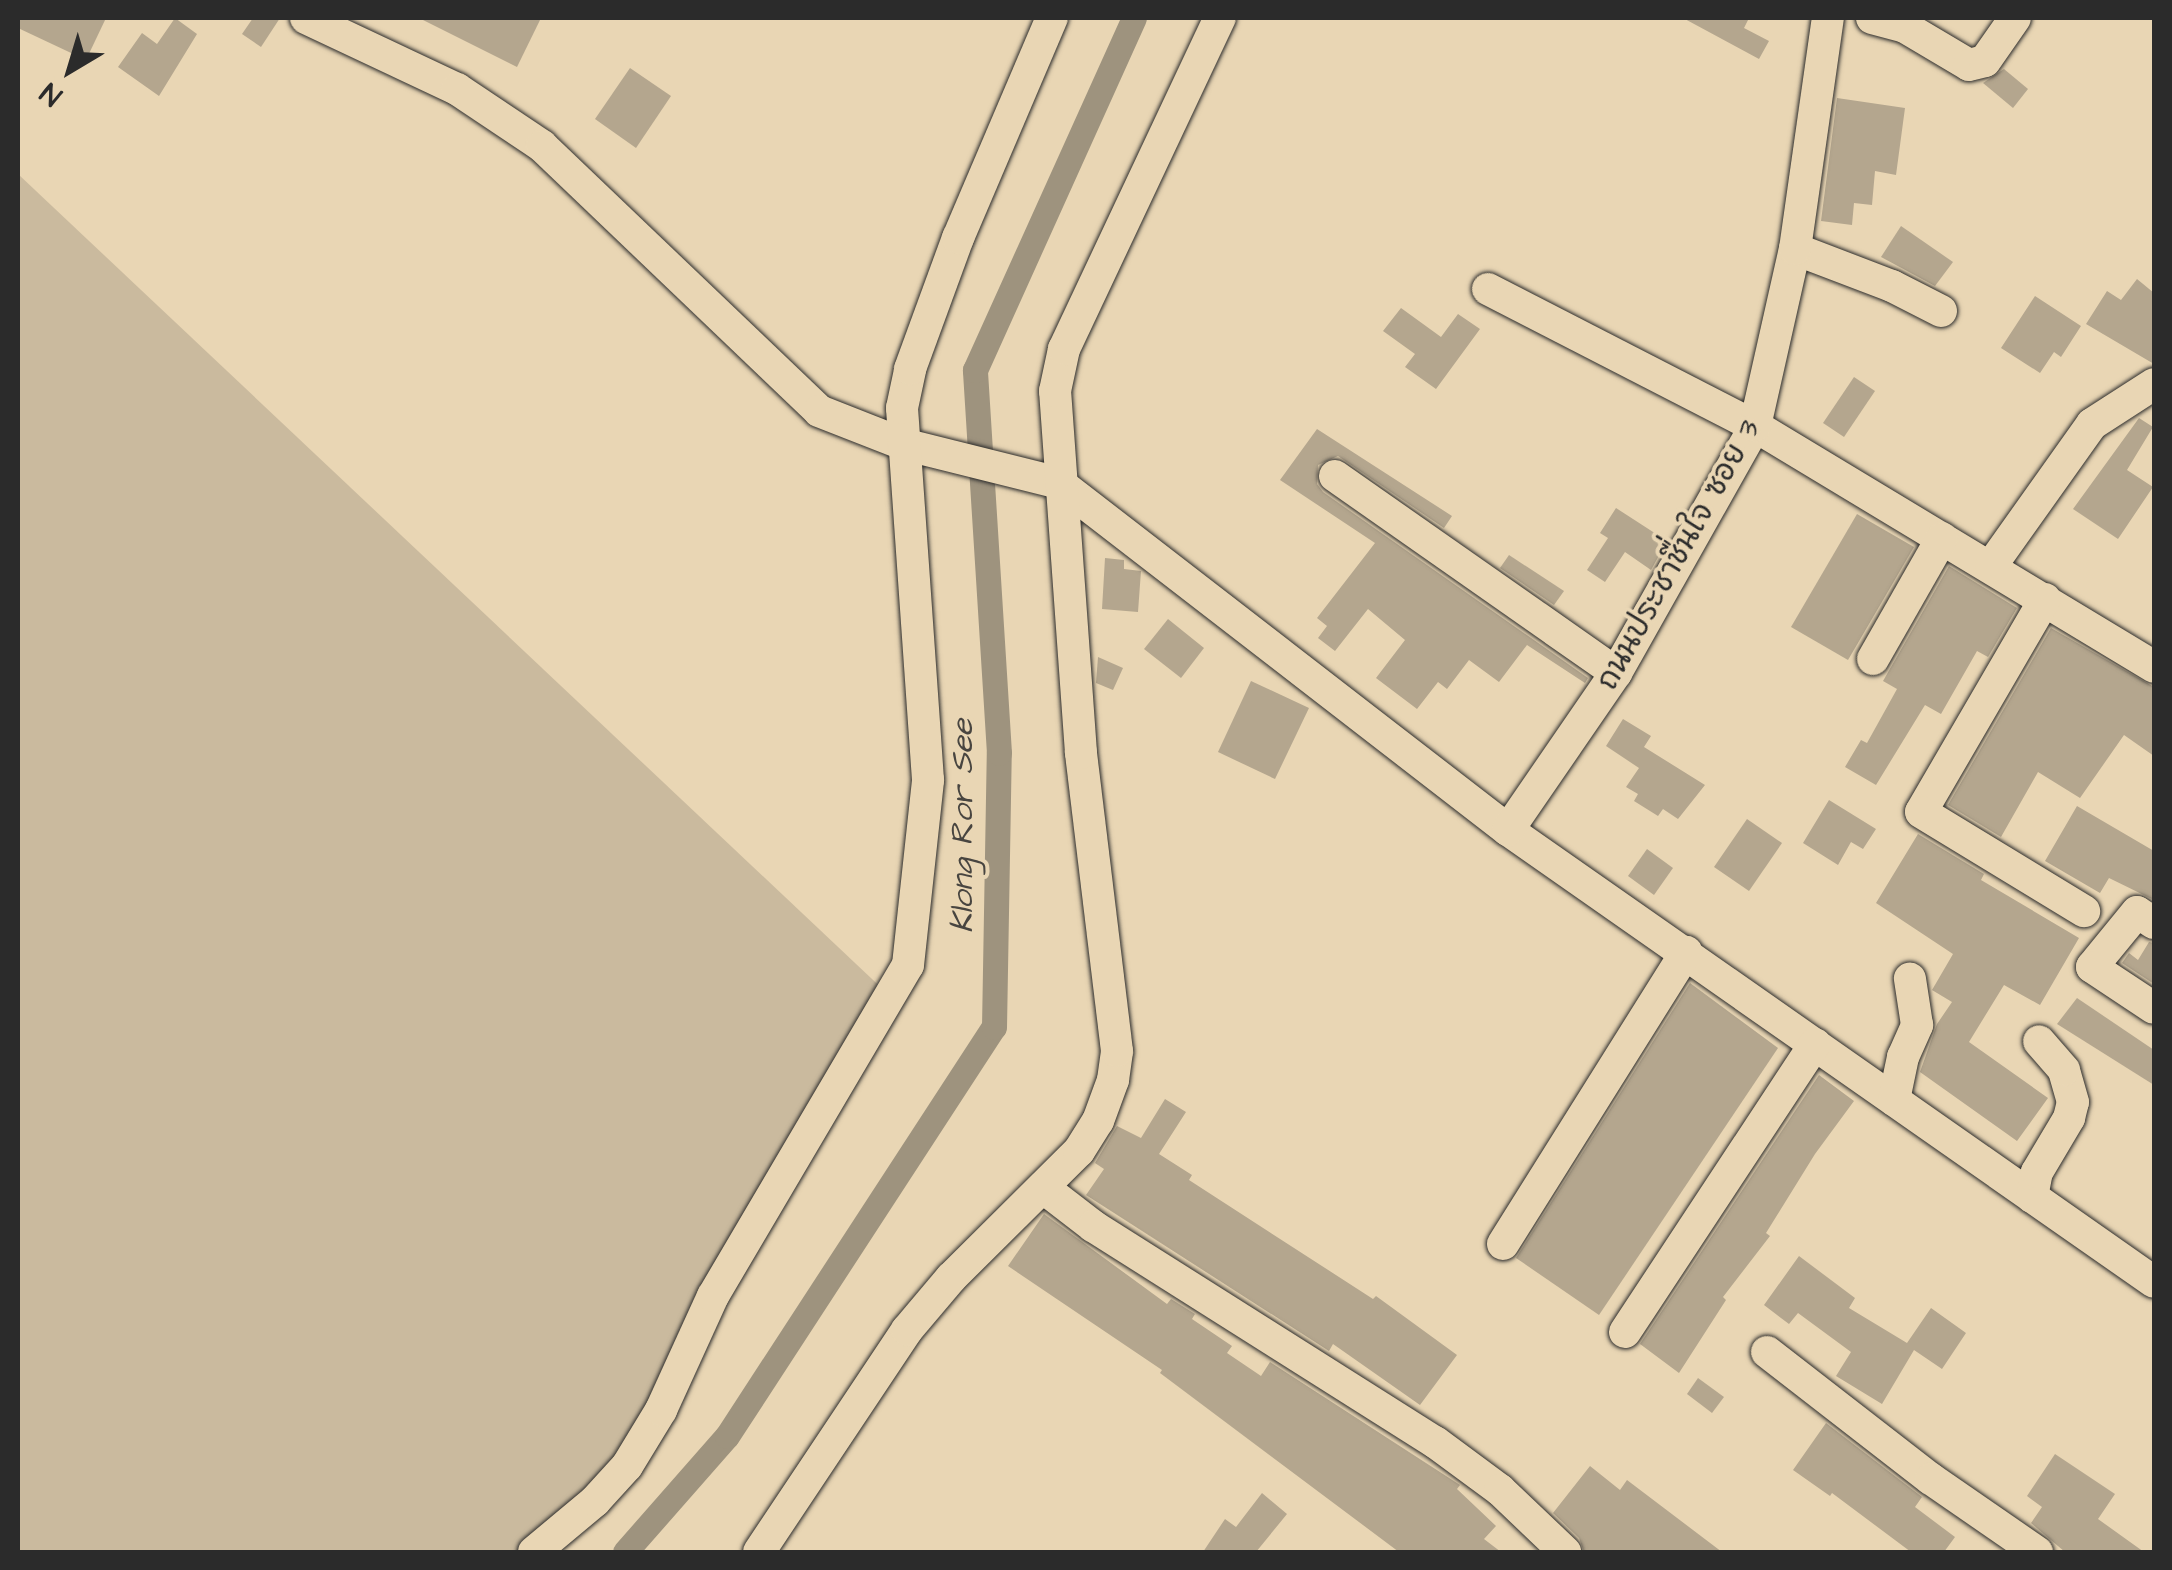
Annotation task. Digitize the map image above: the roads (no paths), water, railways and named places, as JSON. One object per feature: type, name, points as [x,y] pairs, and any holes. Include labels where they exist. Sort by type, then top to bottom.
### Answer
[{"type":"street","points":[[306,18],[457,89],[542,146],[819,410],[911,445],[1049,479],[1508,830],[2154,1282]]},
{"type":"street","points":[[534,1552],[595,1501],[627,1466],[661,1410],[713,1296],[908,965],[928,780],[911,445],[902,408],[910,369],[958,238],[1052,18]]},
{"type":"street","points":[[759,1552],[907,1330],[952,1278],[1044,1189],[1098,1121],[1116,1051],[1049,479],[1054,391],[1064,350],[1220,18]]},
{"type":"street","name":"ถนนประชาชื่นใจ ซอย 3","points":[[1508,830],[1616,673],[1755,426],[1794,249],[1828,18]]},
{"type":"street","points":[[1872,18],[1905,26],[1969,66],[1984,61],[2015,18]]},
{"type":"street","points":[[1794,249],[1892,286],[1941,311]]},
{"type":"street","points":[[1488,289],[1755,426],[2154,667]]},
{"type":"street","points":[[1991,566],[2092,424],[2154,384]]},
{"type":"street","points":[[1335,476],[1616,673]]},
{"type":"street","points":[[1872,659],[1942,538]]},
{"type":"street","points":[[2045,599],[1921,812],[2084,911]]},
{"type":"street","points":[[2154,923],[2138,912],[2092,967],[2154,1008]]},
{"type":"street","points":[[1502,1244],[1686,952]]},
{"type":"street","points":[[1894,1100],[1904,1057],[1917,1025],[1910,979]]},
{"type":"street","points":[[2032,1196],[2037,1172],[2069,1118],[2073,1102],[2064,1070],[2040,1041]]},
{"type":"street","points":[[1625,1332],[1814,1044]]},
{"type":"street","points":[[1044,1189],[1092,1226],[1435,1442],[1500,1490],[1565,1552]]},
{"type":"street","points":[[1767,1352],[1931,1479],[2038,1552]]},
{"type":"waterway","name":"Klong Ror See","points":[[625,1552],[727,1436],[994,1027],[999,753],[975,370],[1134,18]]}]
